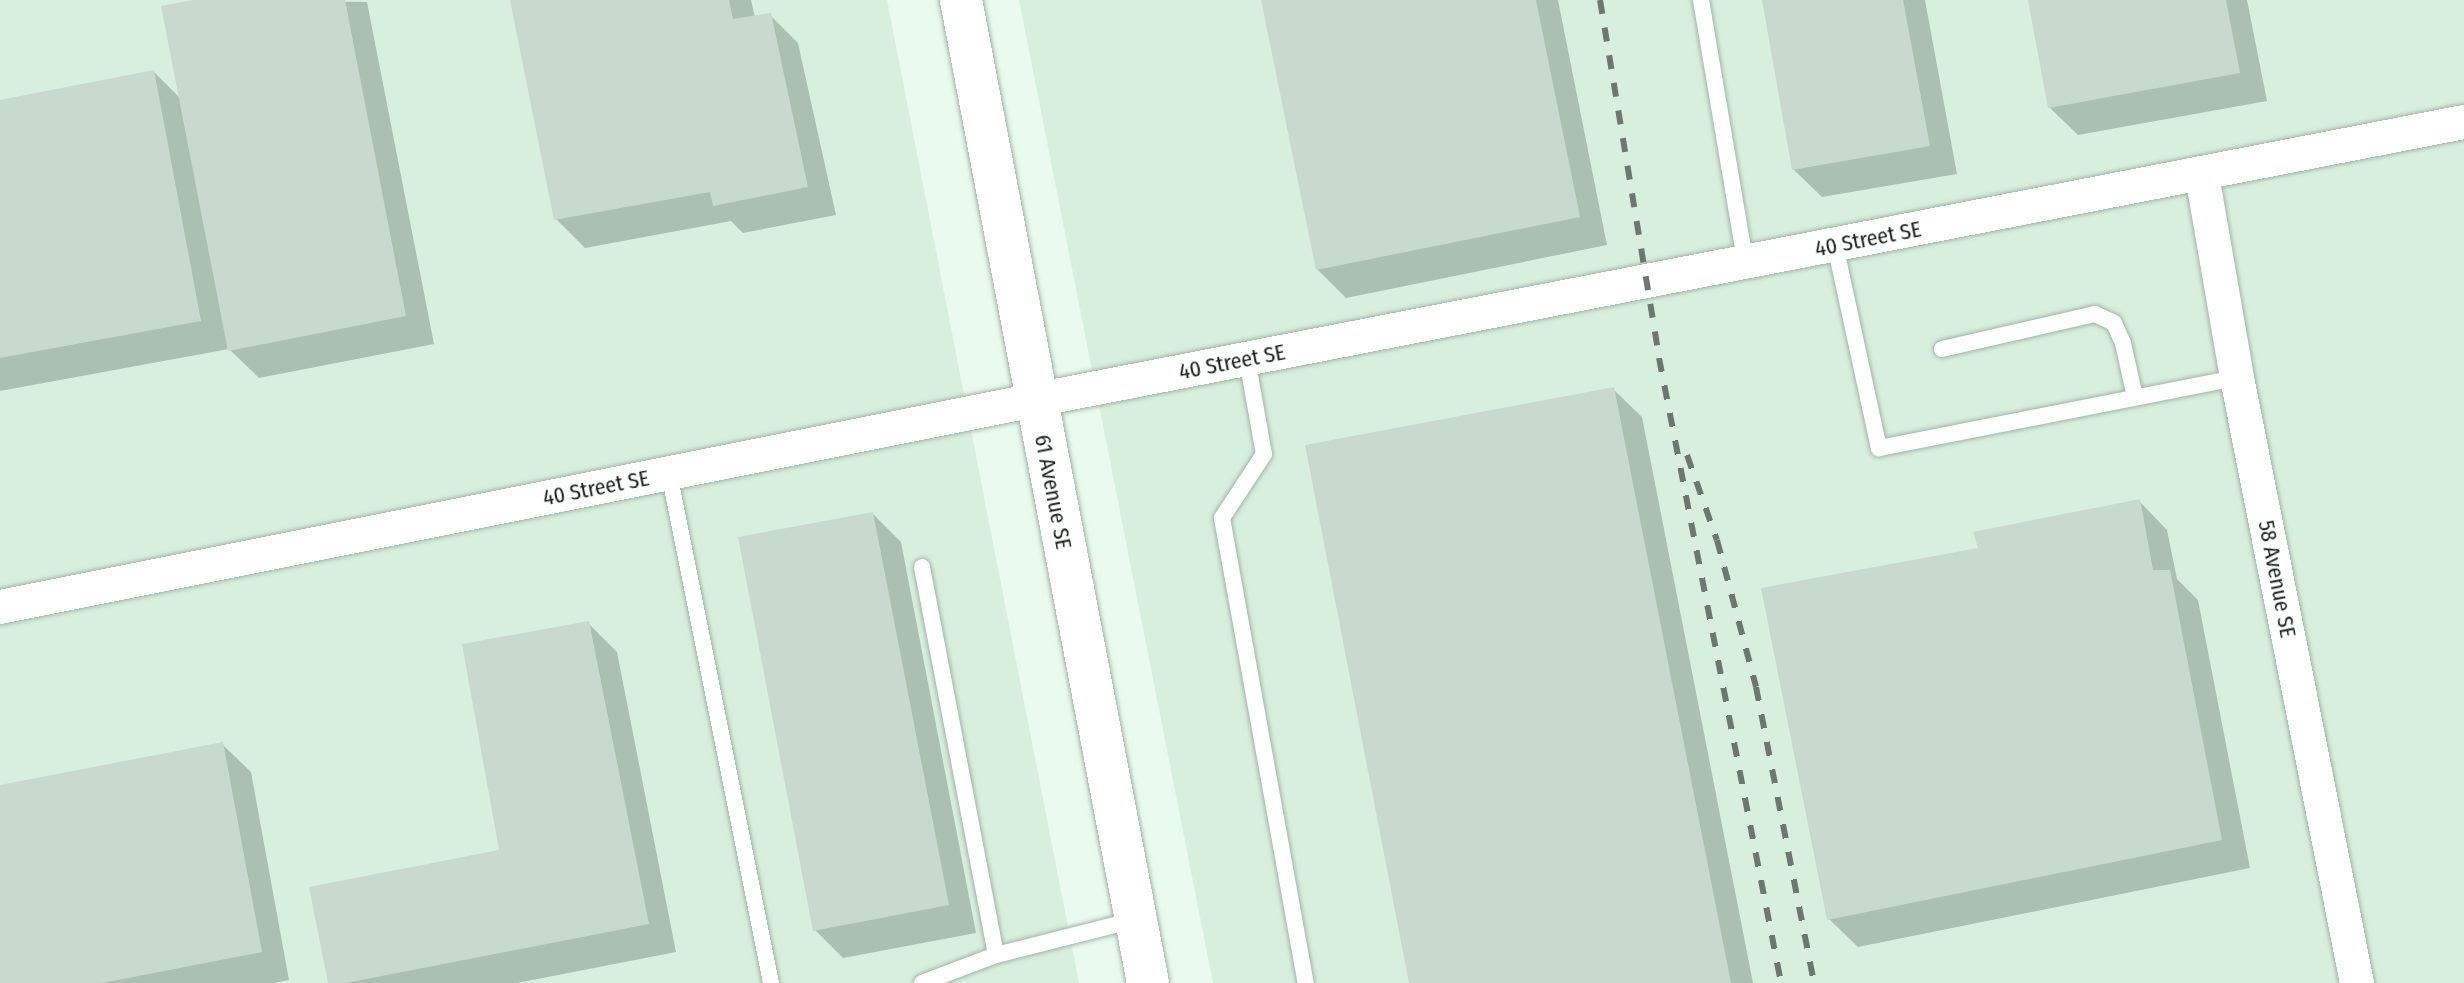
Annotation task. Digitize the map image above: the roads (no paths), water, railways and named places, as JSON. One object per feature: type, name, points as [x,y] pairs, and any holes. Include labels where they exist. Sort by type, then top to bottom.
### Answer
[{"type":"street","name":"61 Avenue SE","points":[[961,0],[1148,983]]},
{"type":"street","name":"40 Street SE","points":[[0,607],[1035,400],[2464,122]]},
{"type":"street","name":"58 Avenue SE","points":[[2202,175],[2237,378],[2357,983]]},
{"type":"lane","points":[[1701,0],[1745,261]]},
{"type":"lane","points":[[1835,245],[1879,448],[2237,378]]},
{"type":"lane","points":[[1942,349],[2095,314],[2114,323],[2123,343],[2135,397]]},
{"type":"lane","points":[[1247,359],[1264,454],[1222,518],[1306,983]]},
{"type":"lane","points":[[669,473],[771,983]]},
{"type":"lane","points":[[922,567],[996,955]]},
{"type":"lane","points":[[922,983],[996,955],[1135,919]]},
{"type":"railway","points":[[1600,0],[1659,358],[1781,983]]},
{"type":"railway","points":[[1687,455],[1717,540],[1756,687],[1814,983]]}]
